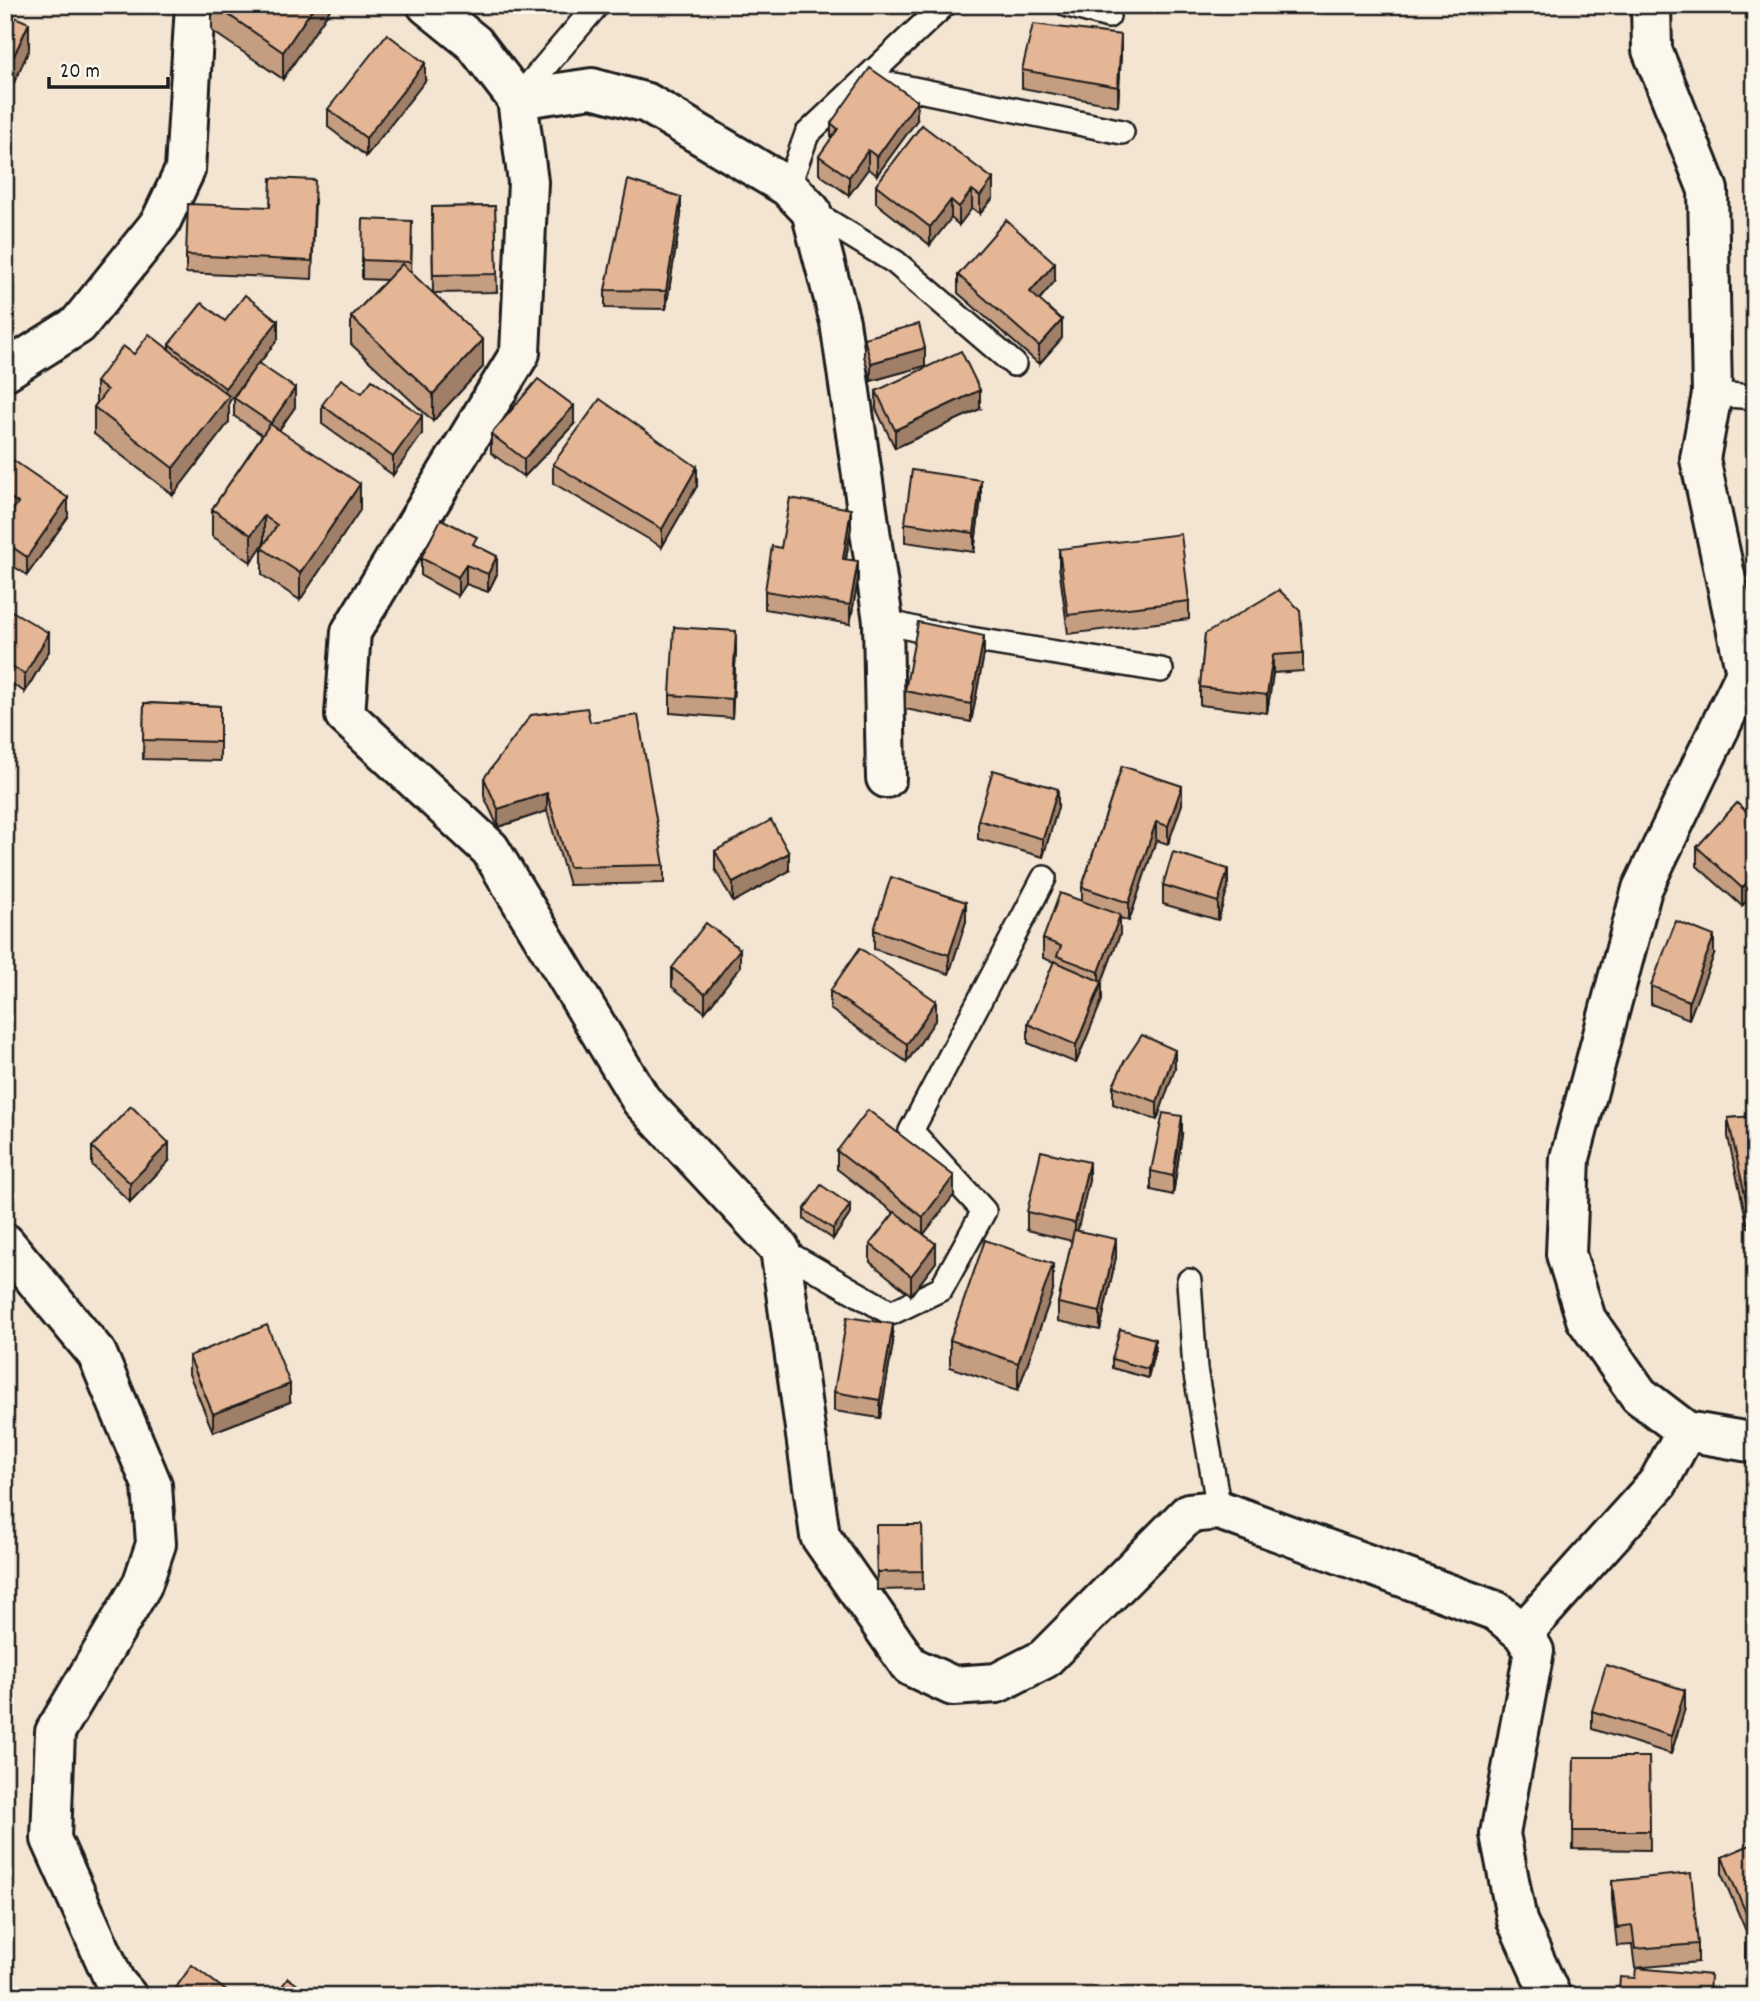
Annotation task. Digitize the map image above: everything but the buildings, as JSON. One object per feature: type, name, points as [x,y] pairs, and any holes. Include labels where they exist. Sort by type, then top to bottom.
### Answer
[{"type":"street","points":[[5,371],[78,325],[160,223],[185,170],[195,5]]},
{"type":"street","points":[[426,5],[474,43],[517,99],[528,182],[520,353],[351,632],[345,715],[490,849],[641,1100],[780,1249],[820,1535],[910,1666],[953,1686],[998,1683],[1044,1659],[1188,1513],[1219,1510],[1496,1611],[1523,1633],[1534,1651],[1500,1834],[1517,1921],[1550,1996]]},
{"type":"street","points":[[1651,5],[1652,50],[1708,190],[1712,394],[1700,459],[1746,673],[1642,890],[1570,1157],[1566,1254],[1586,1319],[1639,1395],[1686,1431],[1755,1443]]},
{"type":"street","points":[[517,99],[592,88],[647,103],[799,199],[840,322],[883,621],[886,778]]},
{"type":"street","points":[[5,1243],[97,1354],[152,1485],[156,1544],[142,1585],[55,1732],[51,1839],[116,1982],[127,1996]]},
{"type":"street","points":[[1523,1633],[1658,1483],[1686,1431]]},
{"type":"lane","points":[[517,99],[597,5]]},
{"type":"lane","points":[[944,5],[807,134],[799,199],[895,262],[1014,364]]},
{"type":"lane","points":[[1068,5],[1108,16]]},
{"type":"lane","points":[[864,79],[1122,131]]},
{"type":"lane","points":[[1712,394],[1755,397]]},
{"type":"lane","points":[[883,621],[927,632],[1161,670]]},
{"type":"lane","points":[[780,1249],[891,1313],[941,1289],[984,1211],[911,1131],[1044,878]]},
{"type":"lane","points":[[1189,1281],[1195,1369],[1219,1510]]}]
